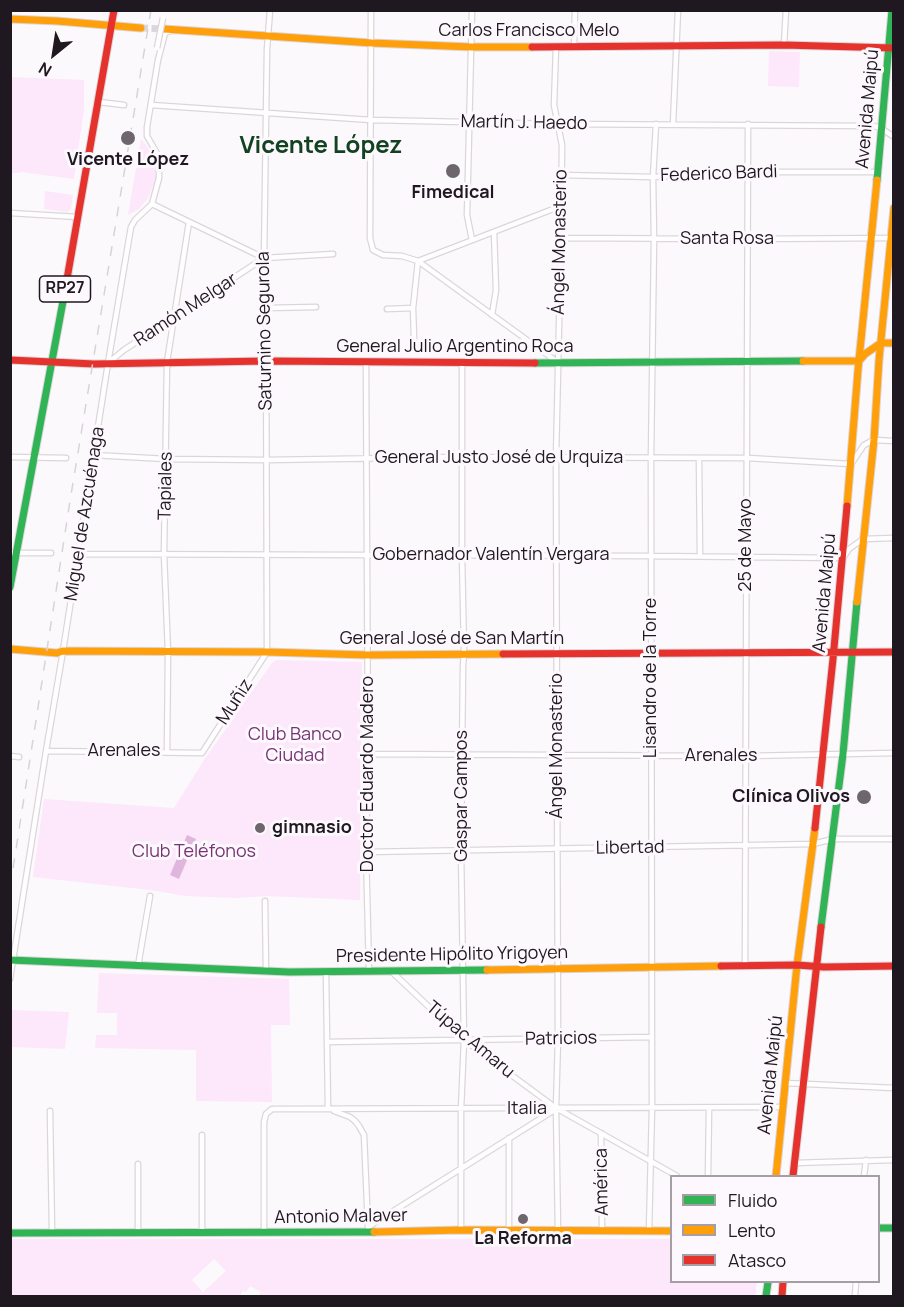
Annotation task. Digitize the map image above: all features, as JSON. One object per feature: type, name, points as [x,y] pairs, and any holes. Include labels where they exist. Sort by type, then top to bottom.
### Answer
[{"type":"street","name":"RP27","points":[[10,587],[13,553],[53,361],[114,10]]},
{"type":"street","name":"Miguel de Azcuénaga","points":[[158,60],[157,48],[166,10]]},
{"type":"street","name":"Saturnino Segurola","points":[[267,652],[264,258],[270,10]]},
{"type":"street","points":[[371,10],[370,238],[374,250],[383,255],[402,256],[418,261],[558,363]]},
{"type":"street","points":[[472,10],[467,215],[472,240]]},
{"type":"street","points":[[574,47],[575,10]]},
{"type":"street","points":[[673,124],[678,10]]},
{"type":"street","points":[[784,45],[786,10]]},
{"type":"street","name":"Avenida Maipú","points":[[776,1175],[797,965],[834,653],[881,128],[891,48],[892,10]]},
{"type":"street","points":[[10,19],[141,28]]},
{"type":"street","name":"Carlos Francisco Melo","points":[[164,29],[372,43],[472,47],[784,45],[891,48]]},
{"type":"street","name":"Miguel de Azcuénaga","points":[[10,979],[131,227],[152,204],[158,184],[159,158],[147,136],[147,127],[158,60],[165,33],[177,30]]},
{"type":"street","name":"Ángel Monasterio","points":[[556,47],[554,105],[562,139],[556,458],[558,1230]]},
{"type":"street","points":[[99,102],[124,105]]},
{"type":"street","name":"Martín J. Haedo","points":[[151,105],[371,120],[558,124],[748,124],[881,128]]},
{"type":"street","name":"Lisandro de la Torre","points":[[649,1231],[652,1108],[651,458],[653,177],[656,124]]},
{"type":"street","name":"25 de Mayo","points":[[745,965],[748,124]]},
{"type":"street","points":[[881,128],[894,137]]},
{"type":"street","name":"Federico Bardi","points":[[561,174],[653,177],[748,172],[878,172]]},
{"type":"street","points":[[152,204],[264,258],[333,254]]},
{"type":"street","points":[[418,261],[561,206]]},
{"type":"street","name":"Avenida Maipú","points":[[793,1175],[843,754],[894,208]]},
{"type":"street","points":[[10,213],[78,217]]},
{"type":"street","name":"Tapiales","points":[[167,752],[168,652],[164,554],[167,363],[189,222]]},
{"type":"street","points":[[492,315],[496,290],[494,232]]},
{"type":"street","name":"Santa Rosa","points":[[561,238],[892,238]]},
{"type":"street","name":"Ramón Melgar","points":[[108,363],[124,350],[264,258]]},
{"type":"street","points":[[414,339],[413,308],[418,261]]},
{"type":"street","points":[[266,308],[316,307]]},
{"type":"street","points":[[387,309],[413,308]]},
{"type":"street","points":[[859,362],[865,354],[881,343],[894,343]]},
{"type":"street","name":"General Julio Argentino Roca","points":[[10,360],[93,364],[266,361],[859,362]]},
{"type":"street","name":"Doctor Eduardo Madero","points":[[366,362],[368,655],[366,852],[369,970]]},
{"type":"street","name":"Gaspar Campos","points":[[461,1230],[461,1109],[464,1040],[461,850],[464,653],[462,363]]},
{"type":"street","points":[[851,464],[864,445],[874,440],[894,441]]},
{"type":"street","name":"General Justo José de Urquiza","points":[[93,455],[166,459],[267,460],[462,457],[747,458],[851,464]]},
{"type":"street","points":[[10,457],[66,458]]},
{"type":"street","points":[[699,458],[700,556]]},
{"type":"street","points":[[843,558],[849,549],[863,539],[894,538]]},
{"type":"street","points":[[13,553],[51,553]]},
{"type":"street","name":"Gobernador Valentín Vergara","points":[[79,554],[843,558]]},
{"type":"street","name":"General José de San Martín","points":[[10,650],[47,653],[63,651],[267,652],[368,655],[894,652]]},
{"type":"street","name":"Muñiz","points":[[202,753],[267,652]]},
{"type":"street","name":"Arenales","points":[[46,751],[202,753]]},
{"type":"street","name":"Arenales","points":[[368,754],[746,756],[894,753]]},
{"type":"street","points":[[10,756],[19,757]]},
{"type":"street","name":"Libertad","points":[[366,852],[747,846],[813,844],[833,839],[894,839]]},
{"type":"street","points":[[138,966],[150,896]]},
{"type":"street","points":[[265,901],[266,971]]},
{"type":"street","name":"Presidente Hipólito Yrigoyen","points":[[12,960],[326,972],[745,965],[894,966]]},
{"type":"street","name":"Túpac Amaru","points":[[391,970],[464,1040],[556,1108],[675,1175]]},
{"type":"street","points":[[326,972],[328,1109],[350,1117],[364,1135],[367,1230]]},
{"type":"street","name":"Patricios","points":[[327,1042],[651,1037]]},
{"type":"street","points":[[785,1083],[894,1088]]},
{"type":"street","name":"Italia","points":[[264,1233],[264,1122],[266,1114],[272,1109],[783,1107]]},
{"type":"street","points":[[367,1230],[556,1108]]},
{"type":"street","points":[[708,1175],[709,1108]]},
{"type":"street","points":[[50,1111],[52,1232]]},
{"type":"street","name":"América","points":[[601,1133],[602,1231]]},
{"type":"street","points":[[202,1135],[202,1232]]},
{"type":"street","points":[[508,1138],[509,1230]]},
{"type":"street","points":[[864,1175],[866,1160]]},
{"type":"street","points":[[794,1163],[894,1160]]},
{"type":"street","points":[[138,1164],[138,1232]]},
{"type":"street","name":"Antonio Malaver","points":[[10,1233],[264,1233],[367,1230],[670,1231]]},
{"type":"green space","points":[[769,51],[800,52],[799,87],[768,86]]},
{"type":"green space","points":[[10,77],[84,80],[84,109],[74,179],[21,172],[11,173]]},
{"type":"green space","points":[[141,139],[155,160],[156,178],[148,198],[139,209],[128,215]]},
{"type":"green space","points":[[45,191],[73,195],[71,209],[67,212],[44,209]]},
{"type":"green space","points":[[276,660],[362,662],[360,900],[268,896],[236,898],[186,896],[33,877],[44,799],[174,808],[204,760]]},
{"type":"green space","points":[[99,973],[289,979],[290,1025],[271,1025],[272,1102],[196,1101],[196,1050],[95,1048],[96,1035],[117,1035],[117,1013],[97,1013]]},
{"type":"green space","points":[[12,1010],[69,1012],[65,1049],[11,1047]]},
{"type":"green space","points":[[11,1239],[670,1239],[670,1283],[757,1283],[755,1296],[258,1296],[261,1292],[250,1286],[246,1292],[243,1290],[240,1296],[11,1296]],"holes":[[[214,1259],[226,1271],[203,1292],[192,1280]]]},
{"type":"shaded area","points":[[187,835],[196,839],[179,879],[170,875]]},
{"type":"tunnel","points":[[141,28],[164,29]]},
{"type":"railway","points":[[10,888],[70,501],[151,10]]},
{"type":"traffic: fast","points":[[877,180],[892,10]]},
{"type":"traffic: fast","points":[[10,587],[64,296]]},
{"type":"traffic: fast","points":[[535,363],[803,361]]},
{"type":"traffic: fast","points":[[821,927],[843,754],[857,602]]},
{"type":"traffic: fast","points":[[10,960],[289,972],[487,970]]},
{"type":"traffic: fast","points":[[880,1228],[894,1228]]},
{"type":"traffic: fast","points":[[10,1233],[374,1232]]},
{"type":"traffic: fast","points":[[766,1296],[768,1283]]},
{"type":"traffic: slow","points":[[10,19],[141,28]]},
{"type":"traffic: slow","points":[[164,29],[372,43],[532,47]]},
{"type":"traffic: slow","points":[[847,506],[877,180]]},
{"type":"traffic: slow","points":[[857,602],[894,208]]},
{"type":"traffic: slow","points":[[803,361],[859,361],[881,343],[894,343]]},
{"type":"traffic: slow","points":[[10,649],[57,653],[63,651],[368,655],[503,654]]},
{"type":"traffic: slow","points":[[776,1175],[797,965],[815,828]]},
{"type":"traffic: slow","points":[[487,970],[721,966]]},
{"type":"traffic: slow","points":[[374,1232],[670,1231]]},
{"type":"traffic: jam","points":[[64,296],[114,10]]},
{"type":"traffic: jam","points":[[532,47],[784,45],[894,48]]},
{"type":"traffic: jam","points":[[10,360],[94,364],[266,361],[535,363]]},
{"type":"traffic: jam","points":[[815,828],[847,506]]},
{"type":"traffic: jam","points":[[503,654],[894,652]]},
{"type":"traffic: jam","points":[[793,1175],[821,927]]},
{"type":"traffic: jam","points":[[721,966],[894,966]]},
{"type":"traffic: jam","points":[[782,1296],[783,1283]]},
{"type":"place","name":"Vicente López","points":[[128,138]]},
{"type":"place","name":"Fimedical","points":[[453,171]]},
{"type":"place","name":"Clínica Olivos","points":[[864,797]]},
{"type":"place","name":"gimnasio","points":[[260,828]]},
{"type":"place","name":"La Reforma","points":[[523,1219]]},
{"type":"district","name":"Vicente López","points":[[321,146]]},
{"type":"park label","name":"Club Banco Ciudad","points":[[295,745]]},
{"type":"park label","name":"Club Teléfonos","points":[[194,852]]}]
